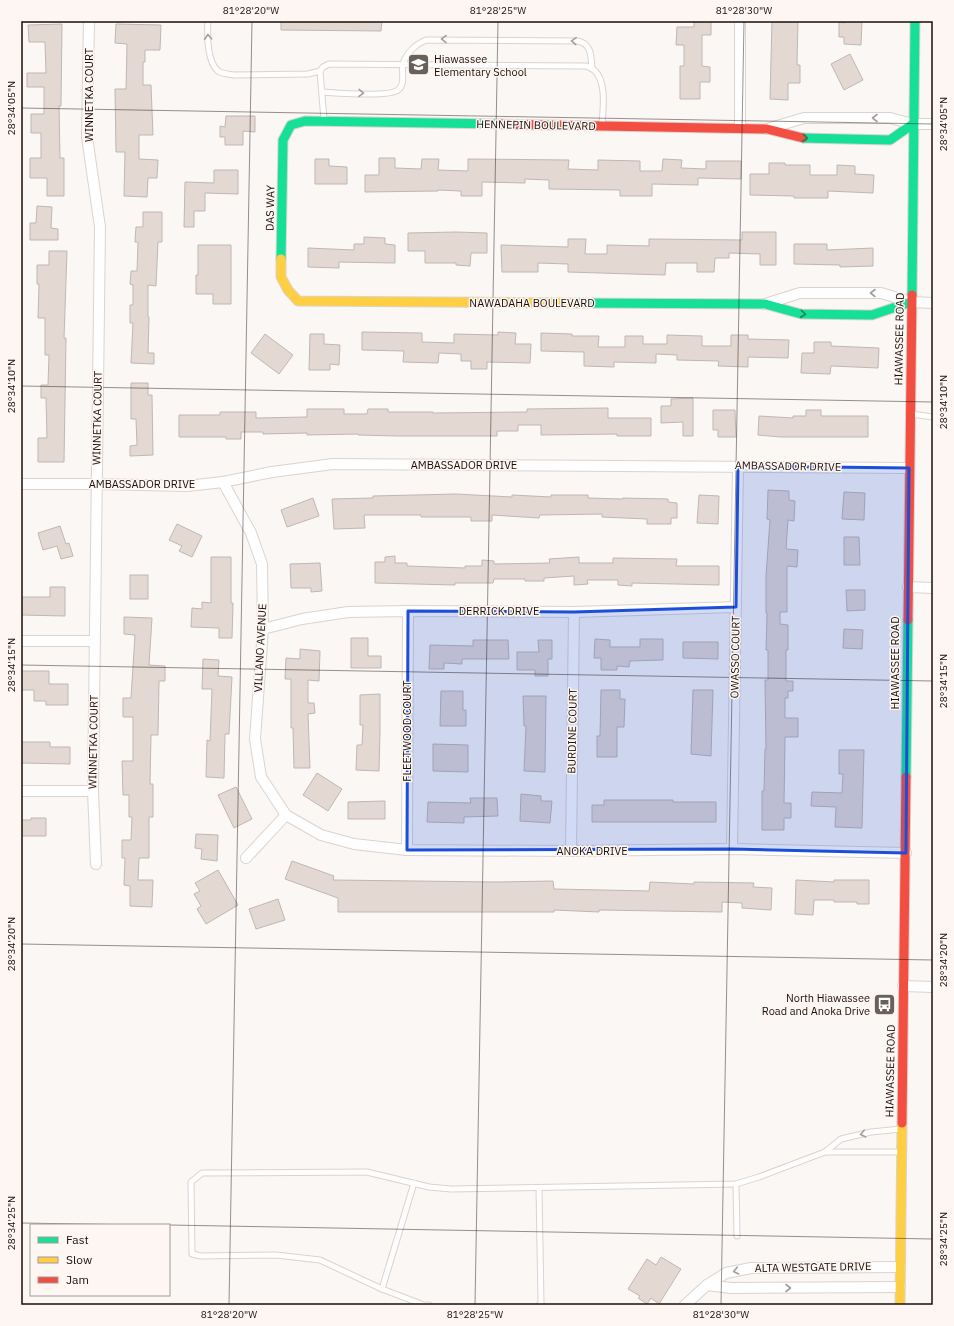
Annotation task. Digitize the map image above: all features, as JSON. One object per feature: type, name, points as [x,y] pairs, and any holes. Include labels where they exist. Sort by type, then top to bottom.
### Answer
[{"type":"street","name":"WINNETKA COURT","points":[[89,21],[87,137],[100,227],[92,791],[96,864]]},
{"type":"street","points":[[740,21],[740,128]]},
{"type":"street","name":"HIAWASSEE ROAD","points":[[900,1305],[915,21]]},
{"type":"street","name":"HENNEPIN BOULEVARD","points":[[767,129],[804,118],[890,118],[914,124],[933,124]]},
{"type":"street","name":"HENNEPIN BOULEVARD","points":[[305,120],[740,128],[767,129],[802,138],[890,140],[914,124]]},
{"type":"street","name":"DAS WAY","points":[[298,301],[288,290],[281,278],[283,140],[291,125],[305,120]]},
{"type":"street","name":"NAWADAHA BOULEVARD","points":[[765,304],[800,293],[881,293],[911,302]]},
{"type":"street","name":"NAWADAHA BOULEVARD","points":[[298,301],[765,304],[801,314],[872,315],[911,302]]},
{"type":"street","points":[[911,302],[933,303]]},
{"type":"street","name":"AMBASSADOR DRIVE","points":[[21,484],[187,486],[222,482],[272,472],[333,464],[909,468]]},
{"type":"street","name":"OWASSO COURT","points":[[732,849],[738,466]]},
{"type":"street","name":"VILLANO AVENUE","points":[[222,482],[251,533],[262,564],[263,629],[255,739],[261,777],[286,815]]},
{"type":"street","points":[[908,587],[933,588]]},
{"type":"street","name":"DERRICK DRIVE","points":[[263,629],[302,619],[348,612],[574,612],[736,607]]},
{"type":"street","name":"FLEETWOOD COURT","points":[[407,850],[408,611]]},
{"type":"street","name":"BURDINE COURT","points":[[571,851],[574,612]]},
{"type":"street","points":[[21,641],[95,641]]},
{"type":"street","points":[[21,791],[92,791]]},
{"type":"street","points":[[246,858],[286,815]]},
{"type":"street","name":"ANOKA DRIVE","points":[[286,815],[320,835],[354,844],[407,850],[571,851],[732,849],[906,853]]},
{"type":"street","points":[[903,986],[933,987]]},
{"type":"street","name":"ALTA WESTGATE DRIVE","points":[[685,1305],[707,1285],[726,1273],[751,1268],[900,1267]]},
{"type":"street","name":"ALTA WESTGATE DRIVE","points":[[707,1285],[731,1288],[900,1287]]},
{"type":"lane","points":[[208,21],[207,38],[214,66],[224,74],[242,76],[308,74],[320,71],[323,67],[329,64],[586,66],[594,70],[602,86],[602,126]]},
{"type":"lane","points":[[322,92],[393,92],[398,90],[403,81],[403,65],[406,57],[420,42],[426,40],[584,42],[591,54],[592,69]]},
{"type":"lane","points":[[320,71],[324,121]]},
{"type":"lane","points":[[910,414],[933,417]]},
{"type":"lane","points":[[429,1305],[382,1289],[320,1260],[276,1255],[201,1256],[192,1254],[191,1182],[202,1173],[367,1172],[414,1183],[451,1189],[736,1184],[759,1178],[825,1152],[841,1139],[871,1132],[902,1129]]},
{"type":"lane","points":[[825,1152],[901,1152]]},
{"type":"lane","points":[[382,1289],[414,1183]]},
{"type":"lane","points":[[736,1184],[737,1236]]},
{"type":"lane","points":[[539,1188],[541,1303],[539,1305]]},
{"type":"highlighted area","points":[[738,466],[909,468],[906,853],[732,849],[407,850],[408,611],[574,612],[736,607]]},
{"type":"building","points":[[281,21],[382,21],[381,31],[281,30]]},
{"type":"building","points":[[694,21],[711,21],[711,35],[702,35],[702,66],[710,67],[710,82],[700,82],[700,99],[680,99],[680,66],[684,66],[684,45],[676,45],[677,27],[694,27]]},
{"type":"building","points":[[772,21],[798,21],[797,65],[800,65],[800,83],[788,83],[788,100],[770,99]]},
{"type":"building","points":[[845,21],[862,21],[861,45],[844,44],[844,37],[839,37],[839,22],[845,23]]},
{"type":"building","points":[[62,24],[61,106],[59,106],[60,158],[64,158],[64,196],[47,196],[47,178],[30,178],[30,158],[41,158],[41,133],[31,133],[31,114],[44,114],[44,87],[27,87],[27,73],[46,73],[45,42],[29,42],[28,25]]},
{"type":"building","points":[[116,24],[161,25],[160,50],[145,50],[145,62],[143,62],[143,85],[151,85],[153,135],[139,135],[139,159],[158,160],[157,178],[148,178],[147,197],[124,196],[125,152],[116,152],[115,89],[126,89],[127,44],[115,43]]},
{"type":"building","points":[[850,54],[863,80],[844,90],[831,64]]},
{"type":"building","points":[[226,116],[255,116],[255,132],[243,131],[243,145],[225,145],[225,137],[220,137],[220,126],[225,127]]},
{"type":"building","points":[[379,158],[395,158],[395,168],[421,169],[422,159],[439,159],[438,170],[468,171],[468,159],[569,160],[568,169],[598,170],[598,160],[640,161],[640,171],[662,171],[663,159],[682,160],[681,168],[706,169],[706,161],[741,161],[741,179],[698,178],[698,185],[652,184],[652,196],[620,196],[620,190],[549,189],[549,180],[525,179],[525,183],[482,182],[482,196],[461,196],[461,191],[438,190],[365,192],[365,175],[379,175]]},
{"type":"building","points":[[315,159],[329,159],[329,166],[347,167],[347,184],[315,184]]},
{"type":"building","points":[[769,163],[785,163],[785,165],[810,165],[810,175],[837,175],[837,165],[855,166],[855,174],[874,175],[873,193],[828,191],[828,198],[794,198],[794,196],[750,195],[750,174],[769,174]]},
{"type":"building","points":[[214,170],[238,170],[238,194],[205,193],[205,211],[194,211],[194,227],[184,227],[185,182],[214,183]]},
{"type":"building","points":[[37,206],[52,207],[51,228],[58,229],[58,240],[30,240],[30,223],[36,223]]},
{"type":"building","points":[[143,212],[162,212],[162,242],[158,242],[156,286],[148,285],[148,353],[154,353],[154,364],[131,363],[133,323],[130,323],[130,305],[133,305],[133,285],[130,284],[131,271],[137,271],[138,242],[135,242],[136,227],[143,227]]},
{"type":"building","points":[[742,232],[776,232],[776,265],[760,265],[760,254],[729,253],[729,258],[715,258],[714,272],[697,272],[697,263],[666,263],[665,275],[568,272],[568,264],[538,263],[538,272],[502,272],[501,245],[568,247],[568,239],[586,239],[585,254],[607,254],[607,245],[649,246],[649,239],[742,240]]},
{"type":"building","points":[[408,233],[487,233],[487,253],[471,253],[470,266],[456,265],[456,263],[425,263],[425,251],[408,251]]},
{"type":"building","points":[[364,237],[385,238],[385,244],[395,245],[395,263],[339,262],[339,268],[308,267],[308,248],[354,250],[354,244],[364,244]]},
{"type":"building","points":[[794,244],[827,244],[827,250],[873,248],[873,266],[840,267],[840,265],[794,264]]},
{"type":"building","points":[[198,245],[231,245],[231,304],[213,304],[213,294],[196,294],[196,275],[198,275]]},
{"type":"building","points":[[49,251],[67,251],[64,338],[66,338],[64,462],[38,462],[38,438],[47,438],[46,398],[41,398],[41,385],[48,385],[49,355],[45,355],[45,318],[38,318],[39,284],[37,284],[37,265],[49,265]]},
{"type":"building","points":[[362,332],[422,333],[422,342],[454,343],[454,334],[498,335],[498,332],[516,333],[515,344],[531,344],[530,363],[487,362],[487,369],[471,369],[471,361],[461,361],[461,354],[439,353],[438,363],[403,362],[404,351],[362,350]]},
{"type":"building","points":[[541,333],[572,334],[572,336],[599,336],[598,347],[625,347],[625,336],[643,336],[643,344],[667,344],[667,335],[702,336],[702,346],[731,346],[731,335],[748,335],[748,339],[789,340],[788,358],[748,357],[748,367],[718,366],[719,361],[677,360],[677,355],[656,354],[656,363],[614,362],[614,367],[584,366],[584,352],[541,351]]},
{"type":"building","points":[[265,334],[293,355],[279,374],[251,353]]},
{"type":"building","points":[[310,334],[324,334],[324,344],[340,345],[339,365],[330,364],[330,370],[309,370]]},
{"type":"building","points":[[814,342],[831,342],[831,346],[879,348],[878,368],[831,366],[830,374],[801,373],[802,353],[814,353]]},
{"type":"building","points":[[131,383],[148,383],[148,395],[152,395],[153,455],[130,456],[130,446],[137,445],[136,419],[131,419]]},
{"type":"building","points":[[693,398],[693,436],[683,436],[683,422],[661,423],[661,406],[671,406],[671,399]]},
{"type":"building","points":[[608,408],[608,418],[651,418],[651,436],[617,436],[617,434],[541,435],[541,425],[518,425],[518,431],[497,431],[497,436],[399,436],[358,434],[307,435],[307,433],[263,434],[263,432],[241,432],[241,439],[226,439],[226,437],[179,437],[179,415],[220,415],[220,412],[256,412],[256,418],[307,417],[307,409],[344,409],[344,414],[367,414],[368,409],[388,409],[388,412],[433,413],[527,412],[527,409]]},
{"type":"building","points":[[713,410],[735,410],[736,437],[718,437],[718,430],[713,430]]},
{"type":"building","points":[[806,410],[821,410],[821,416],[868,416],[868,437],[781,437],[758,435],[759,416],[793,418],[793,416],[806,416]]},
{"type":"building","points":[[768,490],[789,491],[789,500],[795,501],[794,521],[788,520],[786,549],[798,550],[797,567],[787,566],[787,612],[780,612],[780,624],[788,625],[786,681],[793,681],[793,691],[788,691],[788,698],[785,698],[785,718],[798,718],[798,737],[785,737],[784,803],[791,803],[791,818],[784,818],[784,830],[762,830],[762,791],[764,791],[766,749],[765,680],[768,680],[768,650],[766,650],[766,576],[770,520],[767,519]]},
{"type":"building","points":[[844,492],[865,493],[864,520],[842,519]]},
{"type":"building","points":[[456,494],[512,497],[512,495],[551,497],[551,495],[588,495],[588,498],[668,499],[668,502],[677,503],[677,518],[671,518],[671,524],[647,524],[647,519],[602,517],[602,514],[540,515],[539,518],[492,515],[492,521],[471,521],[471,517],[364,515],[365,528],[334,529],[332,499],[373,498],[373,496]]},
{"type":"building","points":[[699,495],[719,496],[718,524],[697,523]]},
{"type":"building","points":[[313,498],[319,516],[287,527],[281,510]]},
{"type":"building","points":[[177,524],[202,536],[192,557],[179,551],[182,546],[169,540]]},
{"type":"building","points":[[60,526],[66,544],[69,543],[73,556],[61,559],[57,546],[43,550],[38,533]]},
{"type":"building","points":[[844,537],[859,537],[860,565],[844,565]]},
{"type":"building","points":[[395,556],[395,563],[407,563],[407,566],[465,568],[465,566],[482,566],[482,560],[494,561],[494,564],[550,563],[549,559],[579,557],[579,563],[613,563],[613,558],[677,559],[676,566],[719,566],[719,585],[632,583],[632,586],[618,585],[618,580],[587,580],[588,584],[574,585],[574,576],[544,578],[544,581],[525,581],[525,579],[494,579],[493,583],[455,583],[455,585],[375,583],[375,562],[385,562],[385,557]]},
{"type":"building","points":[[211,557],[231,557],[231,603],[233,603],[232,638],[219,638],[219,628],[191,627],[192,608],[202,609],[202,602],[211,603]]},
{"type":"building","points":[[320,563],[322,591],[311,592],[311,588],[291,588],[290,564]]},
{"type":"building","points":[[130,575],[148,575],[148,599],[130,599]]},
{"type":"building","points":[[50,587],[65,587],[65,616],[21,615],[21,597],[50,597]]},
{"type":"building","points":[[846,590],[865,590],[865,610],[847,611]]},
{"type":"building","points":[[124,617],[152,618],[149,665],[165,666],[165,681],[159,681],[158,735],[151,735],[150,784],[153,784],[153,817],[149,817],[149,858],[139,858],[138,880],[153,880],[152,907],[130,906],[130,886],[124,885],[125,858],[122,858],[122,840],[131,840],[132,817],[129,817],[129,795],[123,795],[122,761],[133,761],[133,717],[123,717],[123,698],[131,698],[135,635],[124,634]]},
{"type":"building","points":[[844,629],[863,630],[862,649],[843,648]]},
{"type":"building","points":[[351,638],[368,638],[368,656],[381,656],[381,668],[351,668]]},
{"type":"building","points":[[595,639],[610,640],[610,647],[640,647],[640,639],[663,639],[663,660],[630,661],[629,667],[617,666],[617,670],[601,670],[601,658],[594,658]]},
{"type":"building","points":[[473,640],[508,640],[509,659],[462,659],[462,664],[444,663],[444,669],[429,669],[430,645],[473,646]]},
{"type":"building","points":[[538,640],[552,640],[552,659],[548,659],[548,676],[535,676],[535,670],[517,670],[517,652],[539,652]]},
{"type":"building","points":[[683,642],[718,642],[718,659],[683,658]]},
{"type":"building","points":[[300,649],[320,651],[319,681],[308,680],[308,703],[314,703],[315,713],[308,714],[310,768],[294,768],[293,728],[291,728],[291,679],[285,679],[286,658],[300,659]]},
{"type":"building","points":[[203,659],[219,660],[218,676],[232,677],[229,734],[225,734],[224,778],[206,777],[207,740],[210,741],[212,689],[202,689]]},
{"type":"building","points":[[21,671],[49,671],[49,684],[68,684],[68,705],[46,705],[46,701],[34,701],[34,690],[21,690]]},
{"type":"building","points":[[601,690],[620,690],[620,699],[625,699],[624,727],[617,727],[617,757],[597,757],[597,736],[600,736]]},
{"type":"building","points":[[693,690],[713,690],[711,756],[691,754]]},
{"type":"building","points":[[441,691],[463,691],[463,710],[466,710],[466,726],[440,726]]},
{"type":"building","points":[[380,694],[379,771],[356,770],[357,745],[362,745],[363,725],[360,725],[360,695]]},
{"type":"building","points":[[523,696],[546,696],[545,772],[524,771],[526,726],[524,726]]},
{"type":"building","points":[[21,742],[50,742],[50,747],[70,747],[70,764],[21,763]]},
{"type":"building","points":[[433,744],[468,745],[468,772],[433,771]]},
{"type":"building","points":[[839,750],[864,750],[862,828],[835,827],[836,807],[811,806],[812,792],[842,793],[843,774],[839,774]]},
{"type":"building","points":[[317,773],[342,789],[328,811],[303,795]]},
{"type":"building","points":[[236,787],[252,819],[234,828],[218,795]]},
{"type":"building","points":[[521,794],[541,796],[541,801],[552,801],[550,823],[520,821]]},
{"type":"building","points":[[470,798],[497,798],[498,816],[464,817],[464,823],[427,822],[428,802],[471,803]]},
{"type":"building","points":[[604,800],[673,800],[673,802],[716,802],[716,822],[592,822],[592,805],[604,805]]},
{"type":"building","points":[[385,801],[385,819],[348,819],[348,802]]},
{"type":"building","points":[[31,818],[46,818],[46,836],[21,836],[21,820],[31,820]]},
{"type":"building","points":[[196,834],[218,835],[217,861],[201,859],[202,849],[195,848]]},
{"type":"building","points":[[292,861],[334,876],[333,880],[496,882],[553,881],[554,889],[649,891],[650,882],[694,884],[694,882],[754,883],[753,887],[772,888],[771,910],[742,908],[742,903],[722,902],[722,912],[599,910],[599,912],[554,910],[554,912],[338,912],[338,898],[285,879]]},
{"type":"building","points":[[218,870],[238,905],[206,924],[197,909],[201,906],[194,894],[200,891],[195,883]]},
{"type":"building","points":[[796,880],[834,882],[834,880],[869,880],[869,904],[857,904],[857,902],[834,902],[834,900],[814,900],[813,915],[795,914]]},
{"type":"building","points":[[278,899],[285,920],[256,929],[249,909]]},
{"type":"building","points":[[661,1257],[681,1269],[659,1304],[651,1298],[647,1304],[638,1298],[640,1296],[628,1289],[647,1259],[656,1265]]},
{"type":"traffic: fast","points":[[912,295],[915,21]]},
{"type":"traffic: fast","points":[[281,259],[283,140],[291,125],[305,121],[501,124]]},
{"type":"traffic: fast","points":[[803,138],[890,140],[913,124]]},
{"type":"traffic: fast","points":[[576,303],[765,304],[801,314],[872,315],[911,302]]},
{"type":"traffic: fast","points":[[906,777],[908,620]]},
{"type":"traffic: slow","points":[[281,259],[281,277],[288,290],[298,301],[576,303]]},
{"type":"traffic: slow","points":[[900,1305],[902,1123]]},
{"type":"traffic: jam","points":[[501,124],[767,129],[803,138]]},
{"type":"traffic: jam","points":[[908,620],[912,295]]},
{"type":"traffic: jam","points":[[902,1123],[906,777]]},
{"type":"place","name":"Hiawassee Elementary School","points":[[419,65]]},
{"type":"place","name":"North Hiawassee Road and Anoka Drive","points":[[885,1004]]}]
